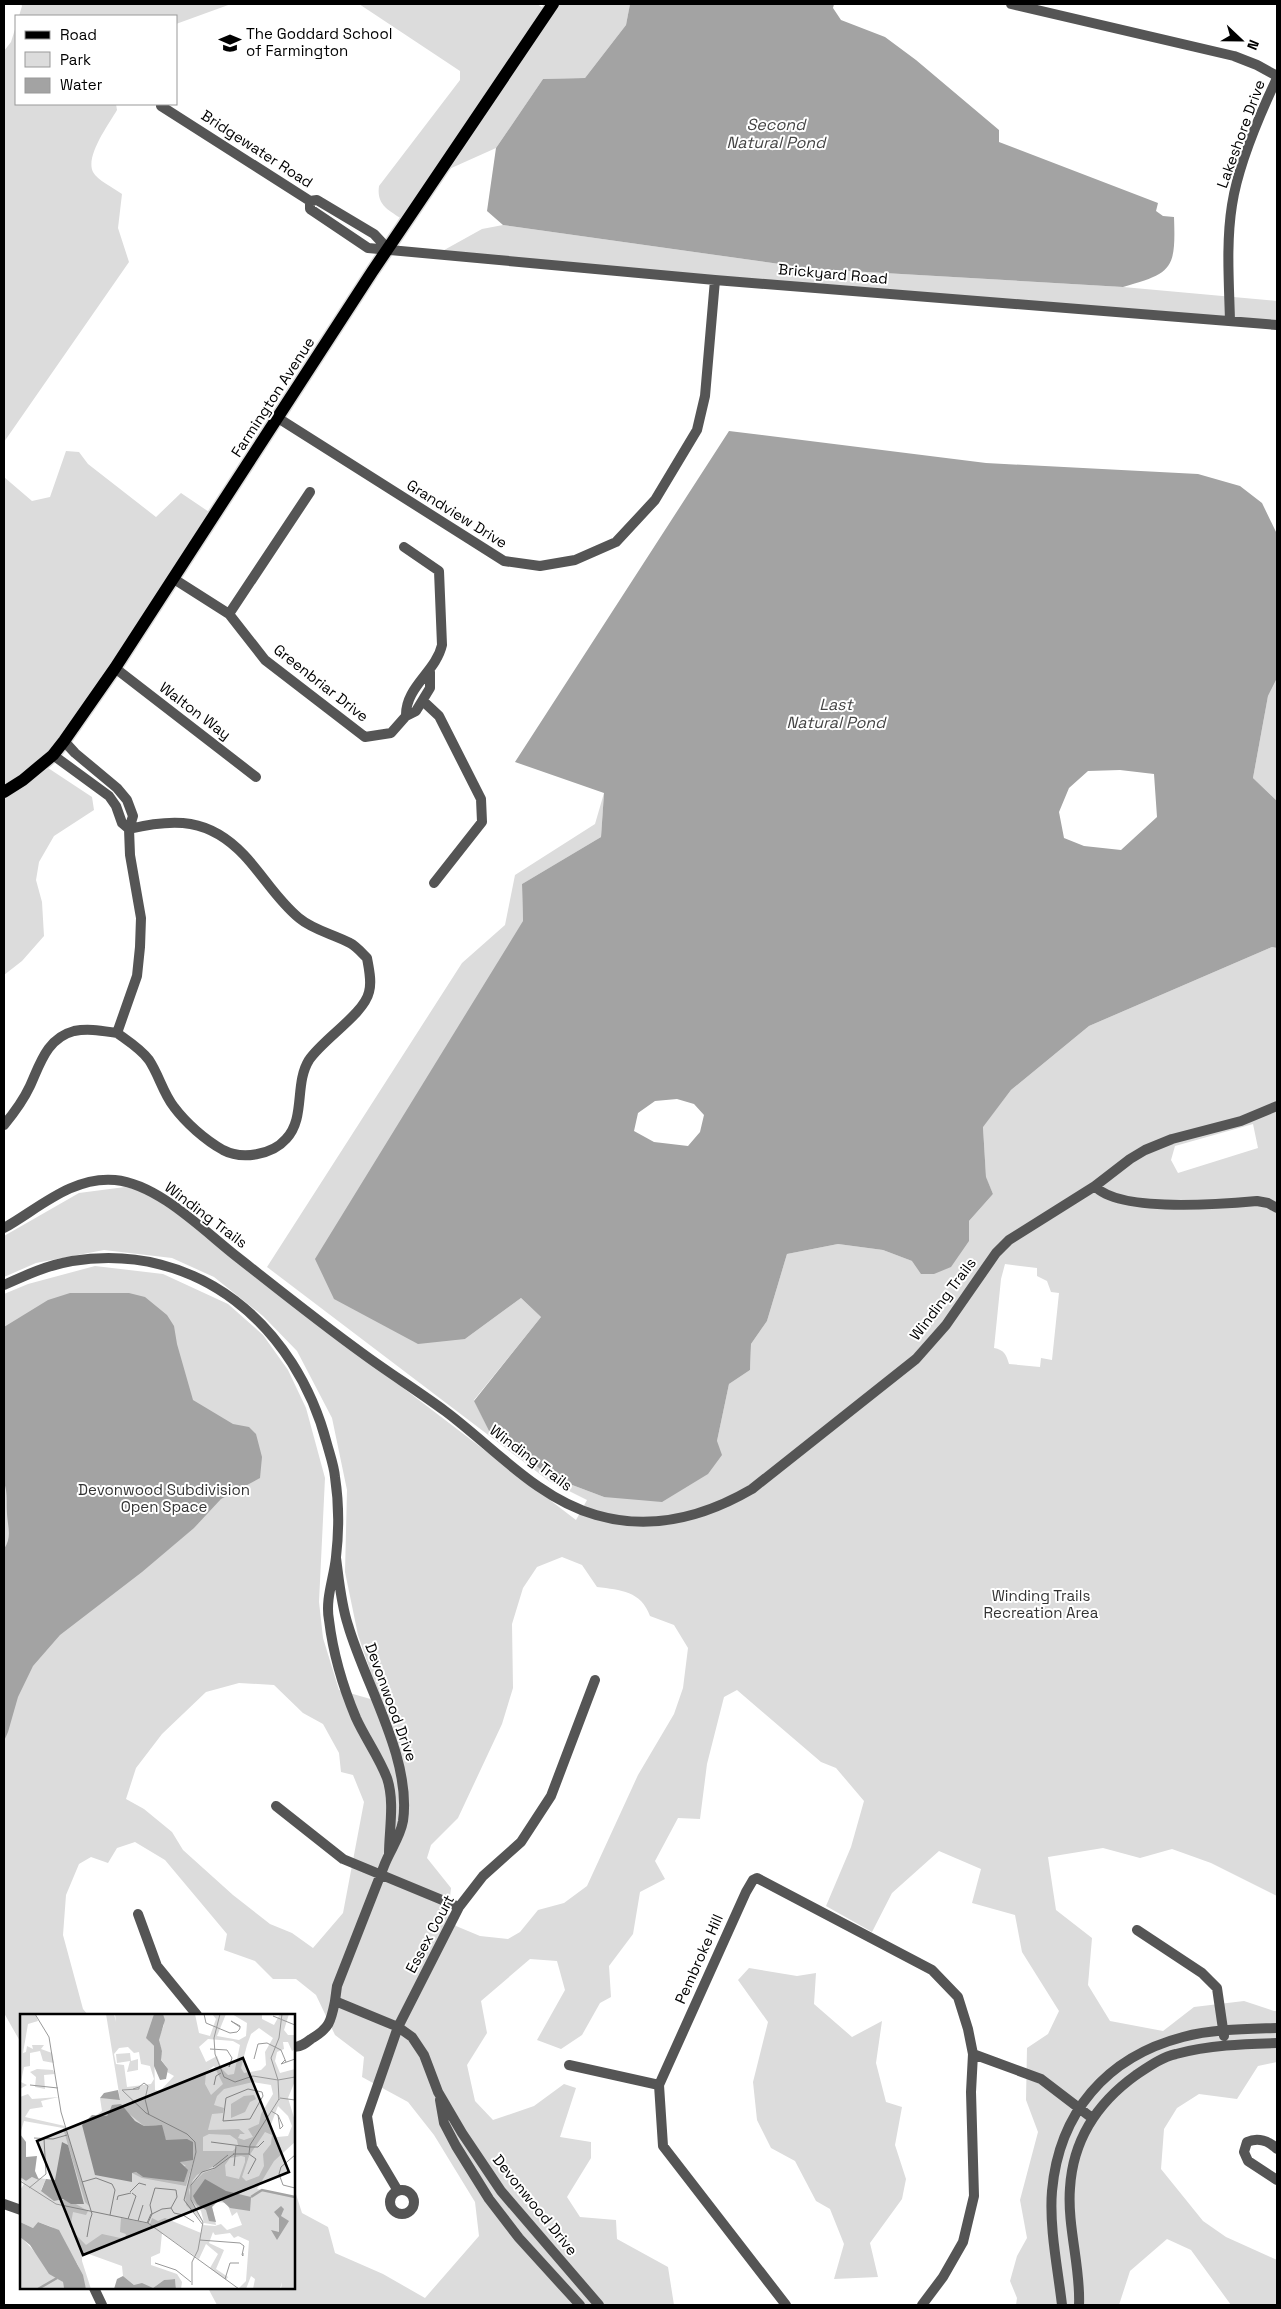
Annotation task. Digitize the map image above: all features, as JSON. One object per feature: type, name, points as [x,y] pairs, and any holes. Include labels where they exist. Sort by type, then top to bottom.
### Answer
[{"type":"main road","name":"Farmington Avenue","points":[[4,792],[23,780],[53,755],[115,668],[388,249],[553,4]]},
{"type":"street","name":"Lakeshore Drive","points":[[1010,4],[1234,56],[1257,65],[1277,77],[1263,107],[1232,204],[1228,249],[1230,321]]},
{"type":"street","name":"Bridgewater Road","points":[[162,106],[310,202],[317,200],[374,234],[388,249]]},
{"type":"street","name":"Brickyard Road","points":[[388,249],[715,280],[1277,325]]},
{"type":"street","name":"Grandview Drive","points":[[278,418],[504,561],[540,566],[575,560],[616,542],[646,512],[697,430],[705,396],[715,280]]},
{"type":"street","points":[[229,614],[310,492]]},
{"type":"street","name":"Greenbriar Drive","points":[[404,547],[439,570],[442,645],[440,654],[430,672],[413,692],[406,709],[406,716]]},
{"type":"street","name":"Greenbriar Drive","points":[[174,579],[229,614],[265,660],[365,737],[391,733],[406,716],[416,712],[430,688],[430,672]]},
{"type":"street","name":"Walton Way","points":[[115,668],[256,777]]},
{"type":"street","points":[[423,701],[439,716],[481,799],[482,822],[434,883]]},
{"type":"street","points":[[64,741],[75,753],[116,788],[127,800],[133,816],[129,828],[130,855],[141,918],[140,947],[137,976],[117,1033]]},
{"type":"street","points":[[4,1125],[17,1110],[43,1056],[52,1043],[73,1031],[93,1030],[117,1033],[134,1044],[149,1060],[159,1083],[174,1107],[197,1131],[224,1150],[247,1155],[270,1151],[287,1139],[296,1122],[301,1080],[308,1061],[324,1042],[362,1007],[369,992],[370,973],[367,958],[352,944],[300,920],[282,903],[244,854],[223,838],[203,826],[184,821],[152,823],[129,828],[122,823],[116,806],[109,796],[53,755]]},
{"type":"street","name":"Winding Trails","points":[[4,1228],[61,1192],[93,1182],[114,1180],[141,1186],[166,1201],[297,1305],[444,1410],[539,1487],[558,1500],[576,1509],[596,1515],[638,1522],[659,1522],[684,1518],[722,1505],[766,1479],[916,1359],[946,1325],[996,1253],[1005,1244],[1095,1186],[1130,1159],[1145,1150],[1172,1139],[1241,1121],[1277,1106]]},
{"type":"street","points":[[1095,1186],[1104,1194],[1155,1204],[1200,1204],[1257,1200],[1277,1208]]},
{"type":"street","name":"Devonwood Drive","points":[[4,1285],[37,1271],[70,1261],[116,1258],[151,1261],[179,1269],[234,1299],[257,1318],[290,1357],[312,1397],[324,1431],[336,1483],[338,1505],[336,1558],[329,1594],[328,1618],[339,1667],[356,1718],[387,1779],[392,1813],[389,1854]]},
{"type":"street","name":"Devonwood Drive","points":[[336,1558],[348,1625],[401,1774],[403,1820],[398,1840],[389,1854],[337,1986],[335,2001],[398,2026],[412,2037],[424,2055],[438,2092],[462,2133],[501,2191],[599,2305]]},
{"type":"street","name":"Essex Court","points":[[398,2191],[372,2147],[367,2116],[398,2026],[459,1908],[483,1876],[521,1842],[551,1796],[595,1680]]},
{"type":"street","points":[[276,1806],[343,1859],[459,1908]]},
{"type":"street","name":"Pembroke Hill","points":[[786,2305],[663,2146],[659,2085],[746,1892],[753,1880],[757,1878],[932,1970],[958,1997],[968,2029],[973,2054],[971,2092],[974,2196],[963,2242],[943,2277],[922,2305]]},
{"type":"street","points":[[138,1914],[157,1966],[196,2014]]},
{"type":"street","points":[[1137,1930],[1202,1973],[1217,1988],[1225,2044]]},
{"type":"street","points":[[295,2047],[299,2047],[326,2030],[332,2017],[335,2001]]},
{"type":"street","points":[[1062,2305],[1052,2193],[1057,2156],[1066,2131],[1078,2107],[1118,2067],[1148,2049],[1183,2037],[1224,2030],[1277,2028]]},
{"type":"street","points":[[1079,2305],[1070,2188],[1081,2140],[1092,2118],[1115,2090],[1149,2066],[1174,2054],[1225,2044],[1277,2043]]},
{"type":"street","points":[[973,2054],[1041,2080],[1092,2118]]},
{"type":"street","points":[[569,2064],[659,2085]]},
{"type":"street","name":"Devonwood Drive","points":[[438,2092],[444,2123],[489,2200],[519,2238],[580,2305]]},
{"type":"street","points":[[1277,2148],[1264,2141],[1254,2139],[1247,2142],[1244,2152],[1248,2161],[1277,2180]]},
{"type":"street","points":[[4,2204],[20,2210]]},
{"type":"street","points":[[94,2289],[102,2305]]},
{"type":"green space","points":[[21,4],[231,4],[178,23],[178,15],[19,15]]},
{"type":"green space","points":[[359,4],[537,4],[548,11],[553,4],[630,4],[626,25],[585,78],[543,79],[496,148],[438,174],[406,222],[382,204],[379,186],[460,80],[460,71]]},
{"type":"green space","points":[[15,29],[15,105],[116,105],[117,110],[99,140],[91,165],[93,172],[98,178],[122,194],[118,228],[129,262],[4,442],[4,51],[11,42]]},
{"type":"green space","points":[[503,225],[815,269],[1123,287],[1277,301],[1277,325],[437,254],[482,229]]},
{"type":"green space","points":[[66,451],[79,452],[88,464],[156,517],[181,493],[215,516],[42,764],[92,797],[94,810],[54,836],[39,862],[36,880],[42,902],[44,936],[22,961],[4,975],[4,477],[32,501],[50,497]]},
{"type":"green space","points":[[1277,678],[1277,801],[1253,778],[1268,696]]},
{"type":"green space","points":[[604,793],[601,837],[522,884],[523,921],[465,1339],[521,1298],[541,1317],[474,1400],[489,1431],[551,1477],[604,1497],[717,1441],[729,1384],[750,1370],[751,1344],[767,1321],[787,1254],[838,1244],[883,1250],[912,1261],[969,1241],[969,1221],[993,1194],[986,1178],[983,1126],[1011,1090],[1089,1026],[1272,947],[1277,948],[1277,1896],[1211,1863],[1172,1849],[1140,1858],[1103,1848],[1048,1857],[1056,1910],[1092,1938],[1088,1985],[1110,2021],[1163,2031],[1194,2007],[1244,2001],[1277,2011],[1277,2062],[1258,2066],[1237,2099],[1199,2094],[1177,2108],[1164,2129],[1161,2169],[1203,2221],[1226,2237],[1277,2260],[1277,2305],[1231,2305],[1191,2250],[1167,2239],[1130,2271],[1119,2305],[1016,2305],[1017,2298],[1010,2281],[1017,2256],[1027,2238],[1020,2200],[1038,2132],[1026,2100],[1027,2048],[1048,2034],[1059,2011],[1022,1952],[1015,1915],[972,1903],[981,1869],[939,1851],[892,1893],[872,1932],[826,1906],[851,1847],[864,1801],[836,1768],[821,1762],[737,1690],[724,1697],[707,1764],[700,1819],[678,1818],[655,1861],[665,1879],[640,1892],[633,1934],[609,1966],[611,1997],[600,2003],[582,2035],[561,2049],[537,2040],[565,1990],[557,1961],[530,1959],[481,2001],[487,2033],[467,2065],[475,2101],[493,2120],[534,2106],[564,2084],[576,2088],[560,2137],[591,2142],[591,2158],[567,2197],[580,2217],[616,2220],[617,2239],[668,2267],[674,2305],[217,2305],[209,2289],[295,2289],[295,2191],[302,2213],[328,2227],[335,2253],[383,2274],[425,2298],[479,2236],[475,2202],[434,2135],[408,2102],[362,2077],[364,2057],[335,2035],[316,1995],[296,1979],[273,1979],[255,1961],[224,1950],[227,1934],[165,1860],[135,1842],[117,1848],[108,1863],[91,1857],[79,1864],[66,1895],[63,1935],[83,2009],[87,2014],[20,2014],[20,2041],[4,2013],[4,1294],[28,1284],[95,1266],[163,1274],[228,1304],[263,1335],[288,1370],[306,1408],[325,1478],[319,1602],[323,1638],[339,1690],[381,1702],[358,1635],[345,1572],[347,1490],[332,1418],[297,1351],[263,1316],[214,1277],[172,1258],[104,1250],[36,1263],[4,1277],[4,1236],[79,1193],[125,1187],[144,1191],[189,1222],[276,1291],[576,1520],[587,1500],[549,1481],[267,1267],[462,963],[505,925],[515,875],[595,824]],"holes":[[[1253,1124],[1258,1148],[1178,1173],[1171,1160],[1175,1146]],[[1005,1264],[1037,1268],[1037,1276],[1047,1281],[1051,1292],[1059,1293],[1052,1360],[1041,1358],[1040,1367],[1009,1364],[1004,1353],[994,1348],[1001,1279]],[[562,1557],[582,1565],[597,1587],[629,1593],[641,1601],[650,1616],[674,1625],[688,1648],[683,1688],[674,1714],[638,1775],[587,1886],[564,1903],[538,1910],[520,1932],[508,1939],[480,1936],[456,1926],[448,1914],[451,1888],[427,1858],[431,1845],[458,1818],[502,1724],[513,1688],[512,1624],[523,1588],[537,1567]],[[239,1683],[274,1685],[303,1713],[323,1724],[339,1753],[341,1772],[353,1775],[364,1802],[343,1913],[313,1948],[292,1933],[270,1924],[233,1895],[183,1850],[172,1832],[144,1809],[126,1799],[136,1768],[162,1734],[206,1692]]]},
{"type":"green space","points":[[749,1968],[797,1976],[816,1973],[814,2004],[852,2037],[882,2021],[876,2063],[886,2102],[902,2107],[895,2145],[906,2179],[902,2199],[870,2243],[878,2277],[834,2279],[844,2244],[830,2209],[816,2201],[795,2161],[771,2148],[757,2120],[753,2082],[768,2022],[738,1980]]},
{"type":"water","name":"Second Natural Pond","points":[[630,4],[834,4],[833,8],[841,20],[885,37],[916,60],[999,130],[999,142],[1158,203],[1156,211],[1163,216],[1174,217],[1172,259],[1168,267],[1161,273],[1152,278],[1123,287],[815,269],[503,225],[487,211],[496,148],[543,79],[585,78],[626,25]]},
{"type":"water","name":"Last Natural Pond","points":[[729,431],[986,463],[1198,474],[1240,486],[1262,503],[1277,534],[1277,678],[1268,696],[1253,778],[1277,801],[1277,948],[1272,947],[1089,1026],[1011,1090],[983,1127],[986,1177],[993,1194],[969,1221],[969,1241],[951,1267],[934,1274],[921,1274],[912,1261],[883,1250],[838,1244],[787,1254],[767,1321],[751,1344],[750,1370],[729,1384],[717,1441],[722,1455],[708,1474],[662,1502],[604,1497],[551,1477],[489,1431],[474,1401],[541,1317],[521,1298],[465,1339],[418,1344],[334,1299],[315,1259],[523,921],[522,884],[601,837],[604,793],[515,762]],"holes":[[[1120,770],[1154,774],[1157,817],[1121,850],[1084,846],[1064,838],[1059,812],[1069,788],[1088,771]],[[677,1099],[694,1104],[704,1115],[700,1132],[688,1146],[654,1142],[634,1131],[638,1113],[655,1101]]]},
{"type":"water","points":[[70,1293],[129,1293],[145,1297],[167,1315],[174,1326],[177,1344],[193,1400],[233,1424],[249,1427],[256,1434],[262,1457],[260,1478],[221,1499],[194,1528],[142,1572],[60,1635],[33,1666],[18,1697],[4,1741],[4,1549],[9,1532],[4,1482],[4,1327],[48,1300]]},
{"type":"place","name":"The Goddard School of Farmington","points":[[230,43]]},
{"type":"park label","name":"Devonwood Subdivision Open Space","points":[[164,1498]]},
{"type":"park label","name":"Winding Trails Recreation Area","points":[[1041,1604]]}]
